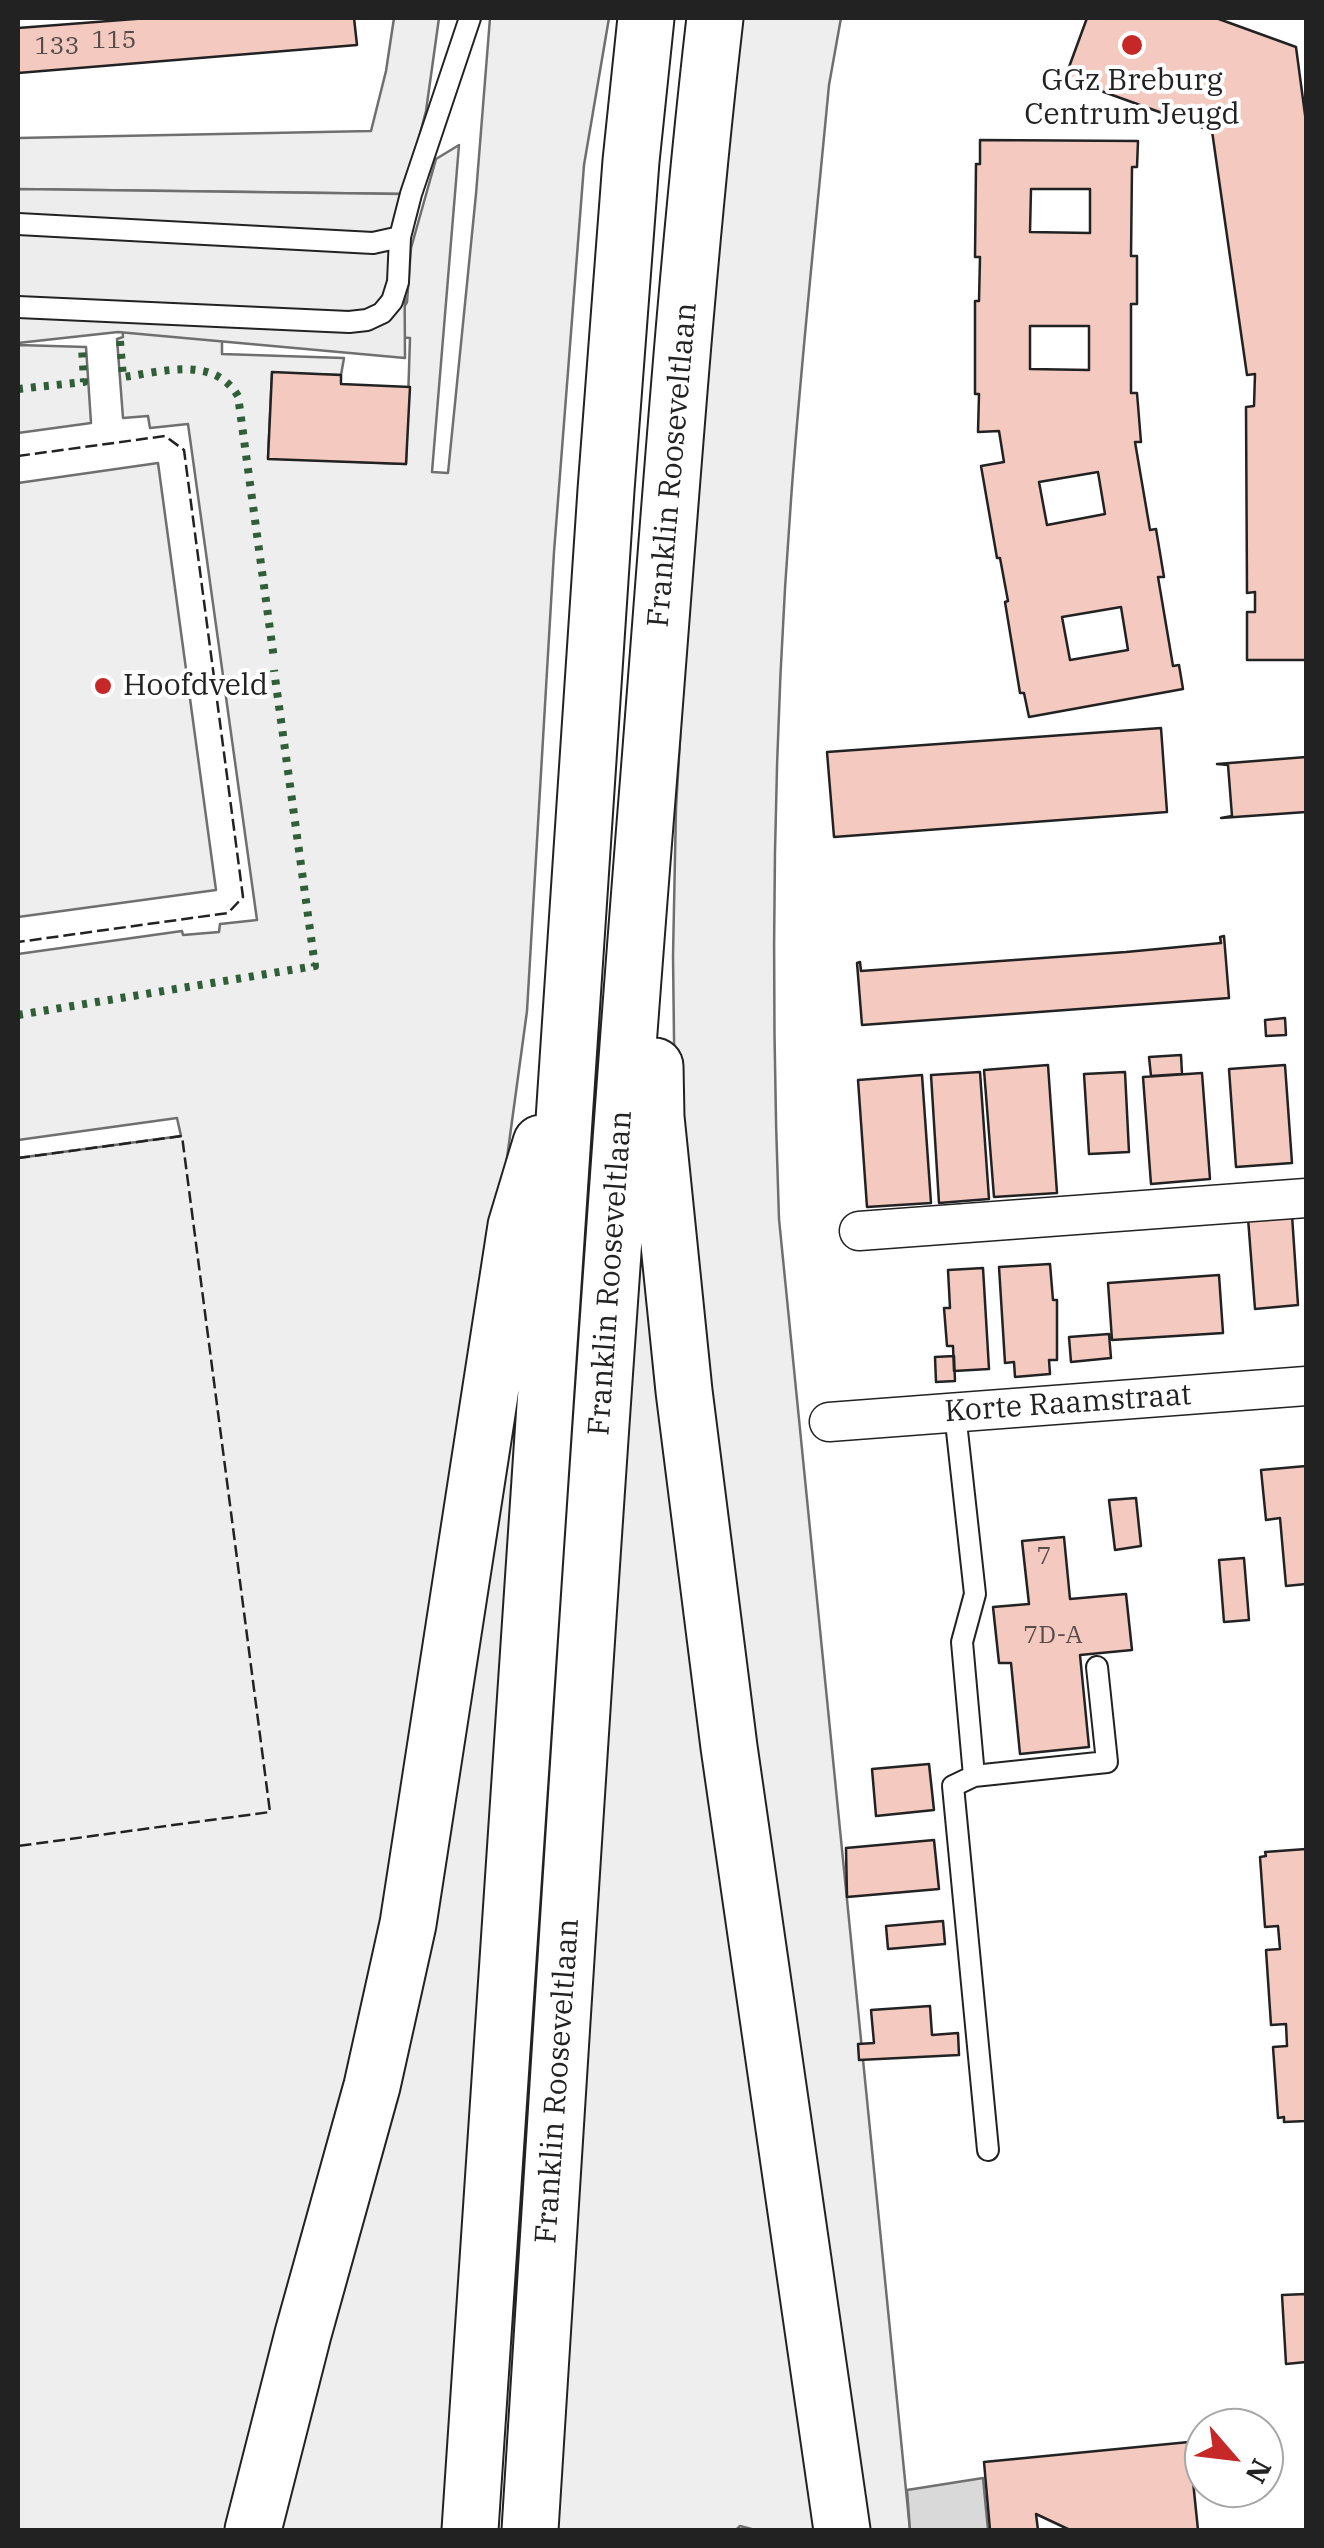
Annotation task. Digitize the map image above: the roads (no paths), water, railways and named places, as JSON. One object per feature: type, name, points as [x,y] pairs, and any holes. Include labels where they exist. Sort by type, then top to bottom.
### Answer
[{"type":"main road","name":"Franklin Rooseveltlaan","points":[[470,2530],[612,412],[646,18]]},
{"type":"main road","name":"Franklin Rooseveltlaan","points":[[530,2530],[608,1281],[694,208],[715,18]]},
{"type":"main road","points":[[652,736],[656,1117],[684,1391],[728,1748],[842,2530]]},
{"type":"main road","points":[[253,2530],[372,2086],[408,1924],[516,1226],[568,1054]]},
{"type":"street","points":[[858,1230],[1306,1198]]},
{"type":"street","name":"Korte Raamstraat","points":[[829,1422],[1306,1386]]},
{"type":"lane","points":[[18,307],[368,320],[382,313],[392,301],[398,282],[400,237],[411,194],[470,18]]},
{"type":"lane","points":[[18,224],[374,243],[400,237]]},
{"type":"lane","points":[[954,1412],[975,1594],[962,1642],[974,1776]]},
{"type":"lane","points":[[988,2150],[954,1786],[974,1776],[1106,1762],[1098,1668]]},
{"type":"place","name":"GGz Breburg Centrum Jeugd","points":[[1132,45]]},
{"type":"place","name":"Hoofdveld","points":[[103,686]]}]
